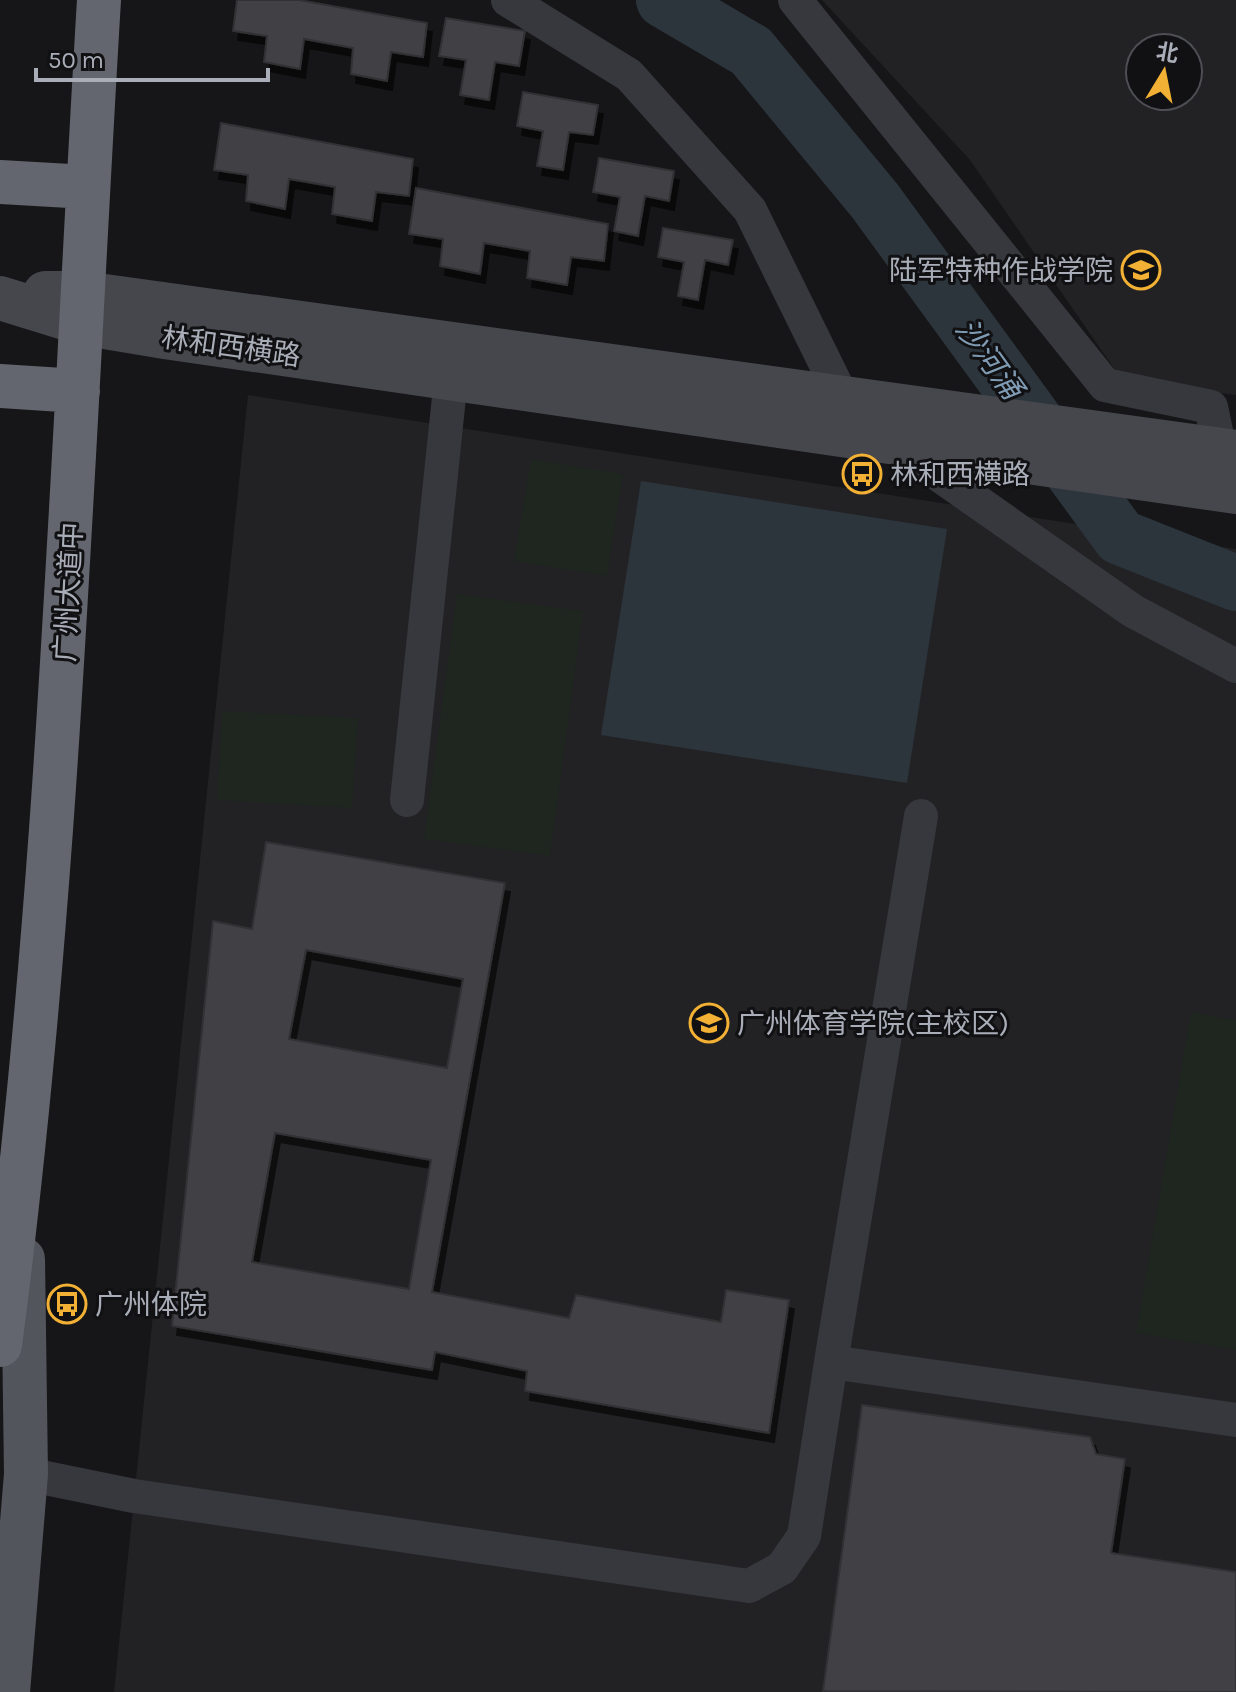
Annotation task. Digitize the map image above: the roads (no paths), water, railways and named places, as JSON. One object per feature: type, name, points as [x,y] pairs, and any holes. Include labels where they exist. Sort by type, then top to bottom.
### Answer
[{"type":"highway","name":"广州大道中","points":[[0,1345],[20,1182],[55,793],[99,0]]},
{"type":"highway","points":[[0,182],[87,187]]},
{"type":"highway","points":[[0,386],[78,391]]},
{"type":"main road","points":[[0,296],[82,308]]},
{"type":"main road","name":"林和西横路","points":[[82,308],[843,399],[950,451],[1227,470]]},
{"type":"main road","name":"林和西横路","points":[[82,308],[451,378],[903,426],[1176,444],[1227,470]]},
{"type":"main road","points":[[8,1692],[26,1474],[20,1182]]},
{"type":"street","points":[[508,0],[629,75],[750,210],[843,399]]},
{"type":"street","points":[[795,0],[1105,385],[1211,407],[1227,470]]},
{"type":"street","points":[[407,800],[451,378]]},
{"type":"street","points":[[903,426],[1133,611],[1236,666]]},
{"type":"street","points":[[26,1474],[134,1496],[749,1586],[782,1568],[804,1536],[921,816]]},
{"type":"street","points":[[831,1362],[1236,1420]]},
{"type":"waterway","name":"沙河涌","points":[[664,0],[751,51],[875,201],[1120,537],[1236,583]]},
{"type":"place","name":"陆军特种作战学院","points":[[1141,270]]},
{"type":"place","name":"林和西横路","points":[[862,474]]},
{"type":"place","name":"广州体育学院(主校区)","points":[[709,1023]]},
{"type":"place","name":"广州体院","points":[[67,1304]]}]
